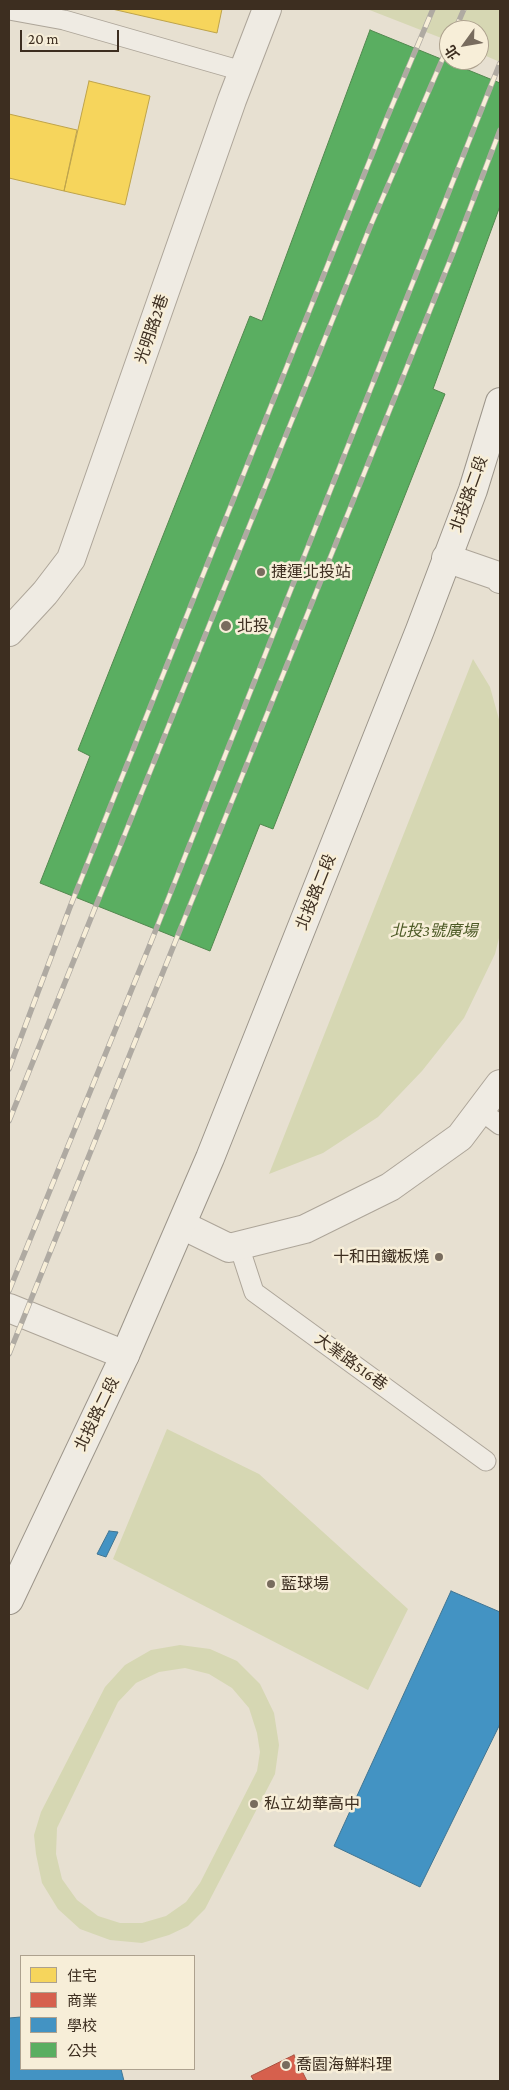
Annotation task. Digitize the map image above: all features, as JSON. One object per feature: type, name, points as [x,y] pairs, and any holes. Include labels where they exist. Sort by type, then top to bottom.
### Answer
[{"type":"street","name":"光明路2巷","points":[[9,632],[45,593],[71,558],[242,71],[267,9]]},
{"type":"street","name":"北投路二段","points":[[9,1600],[126,1355],[182,1225],[420,630],[472,490],[500,402]]},
{"type":"street","points":[[446,558],[498,576],[500,579]]},
{"type":"street","points":[[182,1225],[229,1248],[305,1229],[390,1187],[490,1118],[500,1084]]},
{"type":"street","points":[[9,1308],[126,1355]]},
{"type":"lane","points":[[9,10],[65,14],[242,71]]},
{"type":"lane","name":"大業路516巷","points":[[239,1246],[254,1292],[486,1461]]},
{"type":"green space","points":[[367,9],[500,9],[500,62],[489,57],[489,20],[439,20],[439,37]]},
{"type":"green space","name":"北投3號廣場","points":[[473,659],[490,687],[500,723],[500,934],[495,954],[464,1018],[422,1071],[378,1117],[323,1153],[269,1174]]},
{"type":"green space","name":"藍球場","points":[[167,1429],[259,1474],[408,1609],[368,1690],[113,1559]]},
{"type":"green space","points":[[180,1645],[210,1649],[237,1661],[260,1684],[274,1713],[279,1745],[275,1774],[205,1909],[188,1926],[169,1935],[142,1943],[110,1940],[80,1929],[58,1909],[42,1883],[34,1835],[41,1812],[105,1687],[125,1665],[151,1650]],"holes":[[[185,1668],[209,1674],[232,1688],[249,1708],[257,1733],[260,1752],[257,1771],[200,1883],[186,1902],[166,1916],[142,1923],[120,1923],[98,1916],[77,1900],[62,1879],[56,1854],[57,1828],[118,1702],[136,1683],[159,1672]]]},
{"type":"building: 住宅","points":[[112,9],[222,9],[217,33]]},
{"type":"building: 住宅","points":[[89,81],[150,96],[125,205],[64,191]]},
{"type":"building: 住宅","points":[[9,114],[77,130],[64,191],[9,178]]},
{"type":"building: 商業","name":"喬園海鮮料理","points":[[294,2055],[307,2081],[254,2081],[251,2076]]},
{"type":"building: 學校","points":[[109,1531],[118,1532],[106,1557],[97,1554]]},
{"type":"building: 學校","points":[[451,1591],[500,1612],[500,1724],[420,1887],[334,1846]]},
{"type":"building: 學校","points":[[20,2017],[20,2070],[121,2070],[124,2081],[9,2081],[9,2018]]},
{"type":"building: 公共","name":"捷運北投站","points":[[370,30],[439,58],[439,70],[468,70],[500,83],[500,206],[433,389],[445,394],[273,829],[260,824],[210,951],[40,883],[90,756],[78,750],[250,316],[262,321]]},
{"type":"railway","points":[[9,1069],[70,907],[386,120],[433,9]]},
{"type":"railway","points":[[459,20],[464,9]]},
{"type":"railway","points":[[9,1291],[151,942],[500,63]]},
{"type":"railway","points":[[9,1121],[370,227],[439,67]]},
{"type":"railway","points":[[9,1354],[453,253],[500,130]]},
{"type":"place","name":"捷運北投站","points":[[261,572]]},
{"type":"place","name":"北投","points":[[226,626]]},
{"type":"place","name":"十和田鐵板燒","points":[[439,1257]]},
{"type":"place","name":"藍球場","points":[[271,1584]]},
{"type":"place","name":"私立幼華高中","points":[[254,1804]]},
{"type":"place","name":"喬園海鮮料理","points":[[286,2065]]}]
